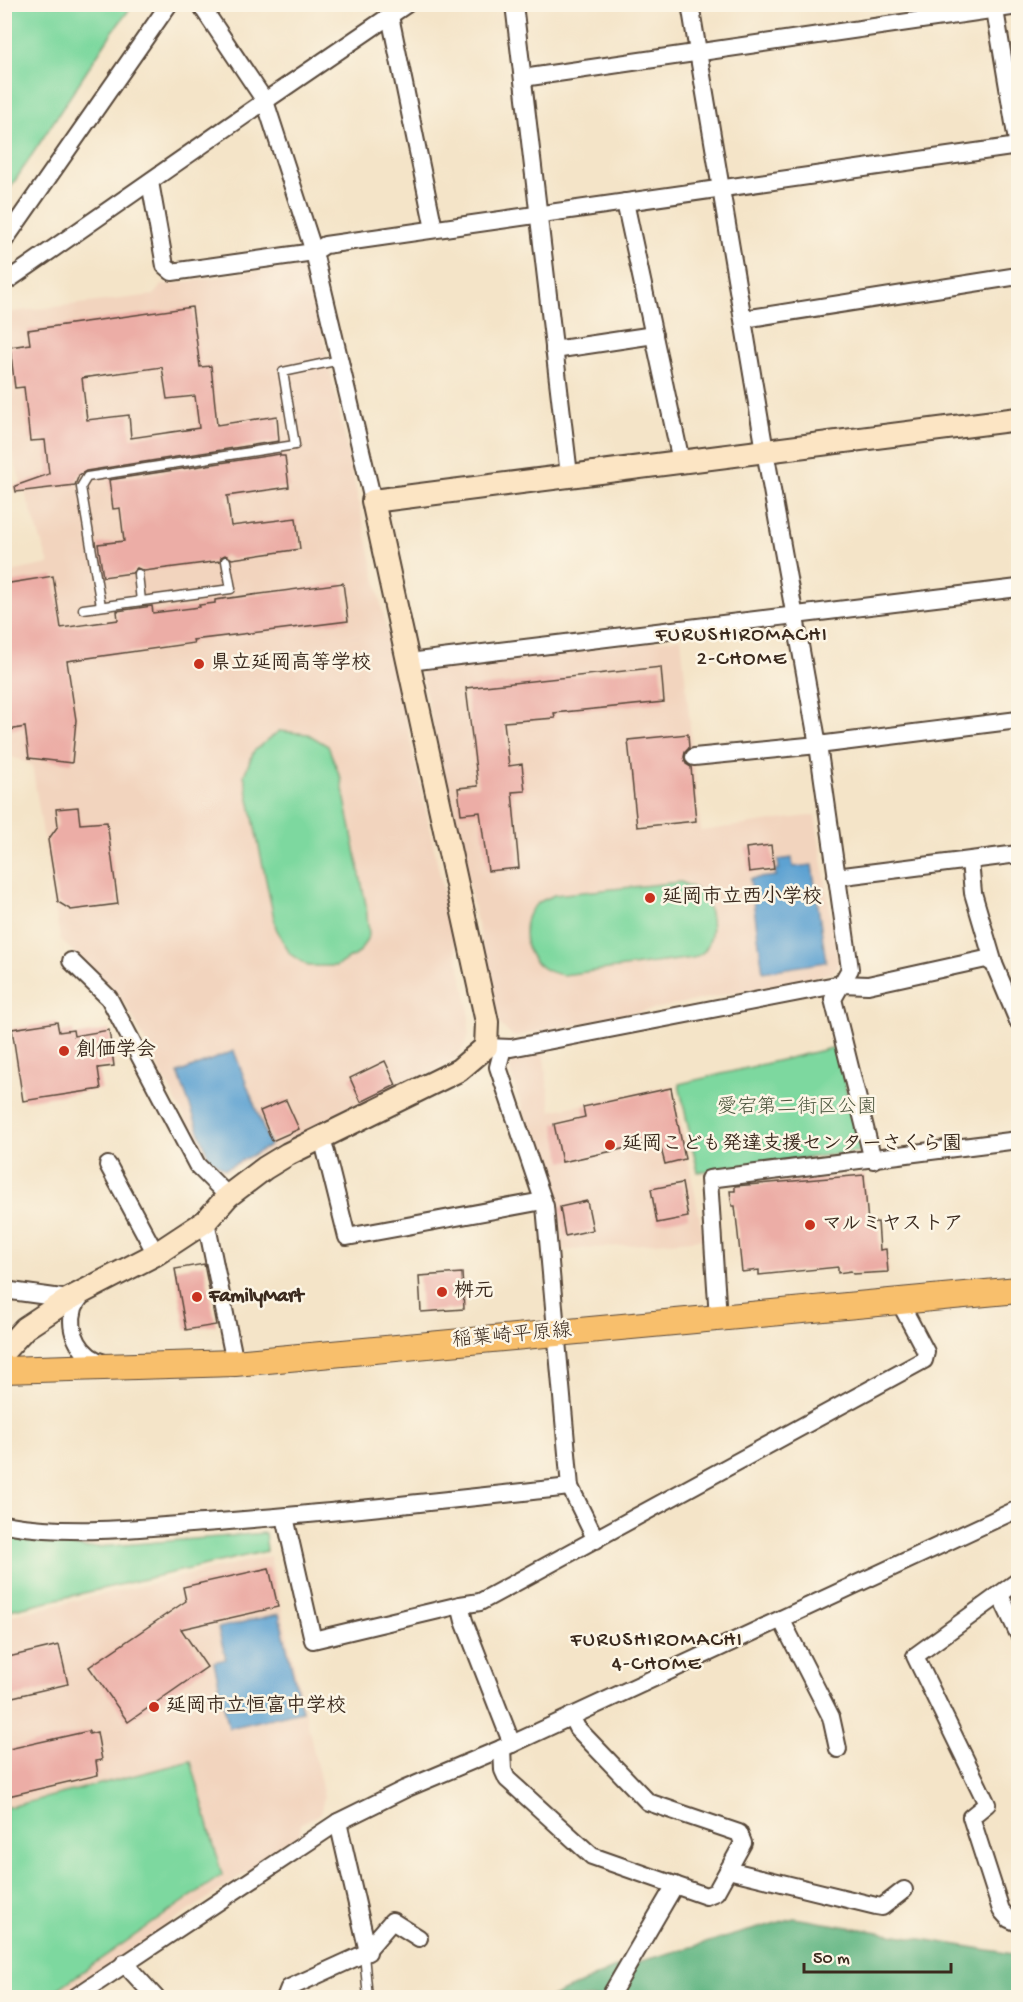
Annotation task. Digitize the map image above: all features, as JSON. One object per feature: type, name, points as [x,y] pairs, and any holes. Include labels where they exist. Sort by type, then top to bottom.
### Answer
[{"type":"main road","name":"稲葉崎平原線","points":[[4,1370],[235,1363],[1018,1290]]},
{"type":"street","points":[[4,241],[169,4]]},
{"type":"street","points":[[200,4],[265,101],[314,252],[373,501],[487,1023],[498,1067],[543,1201],[570,1487],[596,1540]]},
{"type":"street","points":[[4,283],[407,4]]},
{"type":"street","points":[[514,4],[569,475]]},
{"type":"street","points":[[690,4],[765,451],[818,745],[850,969],[833,999],[873,1160]]},
{"type":"street","points":[[523,78],[699,54],[995,7],[1018,6]]},
{"type":"street","points":[[150,182],[165,266],[172,272],[314,252],[326,245],[1018,146],[995,7]]},
{"type":"street","points":[[390,16],[434,229]]},
{"type":"street","points":[[625,202],[681,461]]},
{"type":"street","points":[[744,319],[1018,276]]},
{"type":"street","points":[[554,350],[654,335]]},
{"type":"street","points":[[373,501],[1018,419]]},
{"type":"street","points":[[409,662],[1018,588]]},
{"type":"street","points":[[694,758],[1018,720]]},
{"type":"street","points":[[836,877],[1018,854]]},
{"type":"street","points":[[970,861],[973,893],[994,964],[1018,1021]]},
{"type":"street","points":[[4,1351],[25,1328],[77,1295],[156,1254],[206,1221],[228,1197],[265,1168],[322,1137],[459,1070],[494,1048],[512,1048],[841,984],[868,985],[986,959],[994,964]]},
{"type":"street","points":[[71,961],[109,998],[197,1165],[228,1197]]},
{"type":"street","points":[[322,1137],[347,1238],[543,1201]]},
{"type":"street","points":[[718,1317],[709,1179],[1018,1140]]},
{"type":"street","points":[[108,1165],[156,1254]]},
{"type":"street","points":[[206,1221],[235,1363]]},
{"type":"street","points":[[4,1290],[77,1295]]},
{"type":"street","points":[[77,1295],[72,1320],[76,1340],[86,1355],[94,1361],[124,1367]]},
{"type":"street","points":[[285,1516],[313,1640],[480,1602],[924,1360],[926,1352],[899,1301]]},
{"type":"street","points":[[4,1524],[32,1529],[108,1530],[285,1516],[570,1487]]},
{"type":"street","points":[[74,1998],[338,1822],[405,1789],[507,1746],[1018,1509]]},
{"type":"street","points":[[1018,1581],[915,1656],[987,1804],[971,1817],[1001,1910],[1009,1919],[1018,1923]]},
{"type":"street","points":[[1000,1595],[1018,1633]]},
{"type":"street","points":[[459,1605],[507,1746],[503,1770],[507,1779],[592,1856],[706,1896],[716,1892],[743,1843],[739,1833],[648,1802],[576,1728],[571,1716]]},
{"type":"street","points":[[781,1619],[831,1717],[838,1749]]},
{"type":"street","points":[[338,1822],[366,1951]]},
{"type":"street","points":[[728,1870],[876,1906],[882,1906],[904,1890]]},
{"type":"street","points":[[609,1998],[675,1885]]},
{"type":"street","points":[[285,1998],[289,1988],[366,1951],[392,1921],[419,1938]]},
{"type":"street","points":[[124,1964],[156,1998]]},
{"type":"lane","points":[[100,606],[81,487],[87,477],[295,445],[283,372],[340,360]]},
{"type":"lane","points":[[83,609],[231,589],[226,561]]},
{"type":"lane","points":[[138,574],[141,601]]},
{"type":"lane","points":[[366,1951],[368,1998]]},
{"type":"shaded area","name":"県立延岡高等学校","points":[[307,264],[469,1009],[469,1035],[459,1056],[442,1068],[225,1172],[206,1159],[126,1005],[60,939],[32,765],[5,754],[5,573],[49,564],[5,434],[4,313],[154,295],[161,285]]},
{"type":"shaded area","name":"延岡市立西小学校","points":[[681,638],[701,831],[815,815],[839,966],[833,973],[514,1037],[500,1025],[420,668]]},
{"type":"shaded area","name":"延岡こども発達支援センターさくら園","points":[[543,1051],[551,1111],[673,1085],[704,1239],[558,1251],[550,1192],[510,1071],[513,1058]]},
{"type":"shaded area","name":"延岡市立恒富中学校","points":[[270,1556],[324,1797],[320,1814],[301,1824],[300,1836],[62,1997],[5,1997],[4,1617]]},
{"type":"green space","points":[[5,4],[133,5],[113,31],[5,196]]},
{"type":"green space","points":[[279,731],[308,734],[328,746],[341,779],[366,905],[369,935],[359,953],[336,966],[308,966],[290,954],[276,928],[244,775],[254,751]]},
{"type":"green space","points":[[681,882],[696,890],[703,897],[710,912],[711,936],[704,951],[693,958],[563,975],[543,968],[529,951],[525,934],[528,917],[537,904],[554,895]]},
{"type":"green space","name":"愛宕第二街区公園","points":[[836,1047],[861,1151],[698,1172],[679,1084]]},
{"type":"green space","points":[[265,1533],[267,1551],[5,1611],[5,1535],[86,1548]]},
{"type":"green space","points":[[191,1761],[222,1875],[46,1997],[5,1997],[5,1808]]},
{"type":"green space","points":[[794,1918],[1018,1955],[1018,1997],[550,1998],[613,1969]]},
{"type":"water","points":[[792,858],[793,867],[812,865],[826,962],[763,972],[750,879],[776,876],[775,870],[779,869],[778,860]]},
{"type":"water","points":[[234,1051],[270,1146],[225,1169],[209,1158],[178,1073]]},
{"type":"water","points":[[279,1614],[302,1711],[229,1728],[214,1662],[226,1659],[218,1628]]},
{"type":"building","points":[[192,307],[200,367],[211,366],[217,425],[277,416],[279,441],[86,471],[79,475],[75,485],[16,492],[15,486],[49,474],[45,440],[30,441],[24,387],[15,388],[10,347],[30,344],[28,330]],"holes":[[[162,367],[167,399],[195,396],[199,428],[131,438],[129,415],[87,420],[82,378]]]},
{"type":"building","points":[[280,454],[280,456],[285,456],[289,487],[227,496],[231,526],[296,518],[300,549],[232,559],[225,555],[220,561],[144,571],[137,568],[132,573],[103,577],[98,544],[124,541],[120,508],[113,509],[109,480]]},
{"type":"building","points":[[53,576],[61,628],[118,620],[117,611],[152,606],[153,613],[200,607],[199,605],[215,603],[215,600],[343,583],[348,621],[193,640],[194,643],[67,661],[76,720],[72,763],[29,758],[25,727],[4,731],[4,584]]},
{"type":"building","points":[[661,667],[664,702],[554,713],[555,718],[504,722],[509,766],[522,764],[525,791],[512,792],[519,868],[488,871],[480,812],[461,814],[458,788],[478,786],[466,688]]},
{"type":"building","points":[[688,734],[689,748],[684,757],[686,764],[691,767],[696,821],[637,827],[628,740]]},
{"type":"building","points":[[78,807],[80,824],[107,822],[118,904],[71,910],[58,902],[48,840],[58,826],[56,809]]},
{"type":"building","points":[[771,845],[774,869],[749,872],[746,848]]},
{"type":"building","name":"創価学会","points":[[57,1022],[59,1032],[73,1030],[74,1036],[109,1030],[114,1066],[98,1068],[101,1089],[23,1101],[12,1029]]},
{"type":"building","points":[[385,1061],[396,1085],[361,1102],[350,1078]]},
{"type":"building","name":"延岡こども発達支援センターさくら園","points":[[671,1088],[685,1159],[665,1164],[659,1141],[562,1162],[554,1124],[585,1117],[583,1107]]},
{"type":"building","points":[[286,1100],[299,1129],[272,1141],[260,1111]]},
{"type":"building","name":"マルミヤストア","points":[[864,1175],[868,1223],[878,1222],[880,1250],[886,1249],[888,1272],[838,1273],[838,1267],[759,1275],[759,1270],[742,1272],[735,1206],[732,1206],[730,1191],[735,1191],[735,1186]]},
{"type":"building","name":"延岡こども発達支援センターさくら園","points":[[682,1183],[688,1217],[657,1223],[651,1189]]},
{"type":"building","name":"延岡こども発達支援センターさくら園","points":[[587,1201],[593,1230],[565,1236],[560,1207]]},
{"type":"building","name":"FamilyMart","points":[[204,1264],[216,1325],[186,1330],[175,1269]]},
{"type":"building","name":"桝元","points":[[462,1273],[464,1309],[421,1312],[419,1276]]},
{"type":"building","points":[[269,1568],[278,1607],[181,1629],[207,1667],[128,1722],[89,1667],[186,1601],[183,1587]]},
{"type":"building","points":[[59,1645],[68,1684],[4,1699],[4,1658]]},
{"type":"building","points":[[89,1731],[89,1734],[97,1732],[102,1760],[96,1761],[98,1775],[4,1797],[4,1750]]},
{"type":"place","name":"県立延岡高等学校","points":[[199,664]]},
{"type":"place","name":"延岡市立西小学校","points":[[650,898]]},
{"type":"place","name":"創価学会","points":[[64,1051]]},
{"type":"place","name":"延岡こども発達支援センターさくら園","points":[[610,1145]]},
{"type":"place","name":"マルミヤストア","points":[[810,1225]]},
{"type":"place","name":"桝元","points":[[442,1292]]},
{"type":"place","name":"FamilyMart","points":[[197,1297]]},
{"type":"place","name":"延岡市立恒富中学校","points":[[154,1707]]},
{"type":"district","name":"FURUSHIROMACHI 2-CHOME","points":[[742,648]]},
{"type":"district","name":"FURUSHIROMACHI 4-CHOME","points":[[657,1653]]}]
